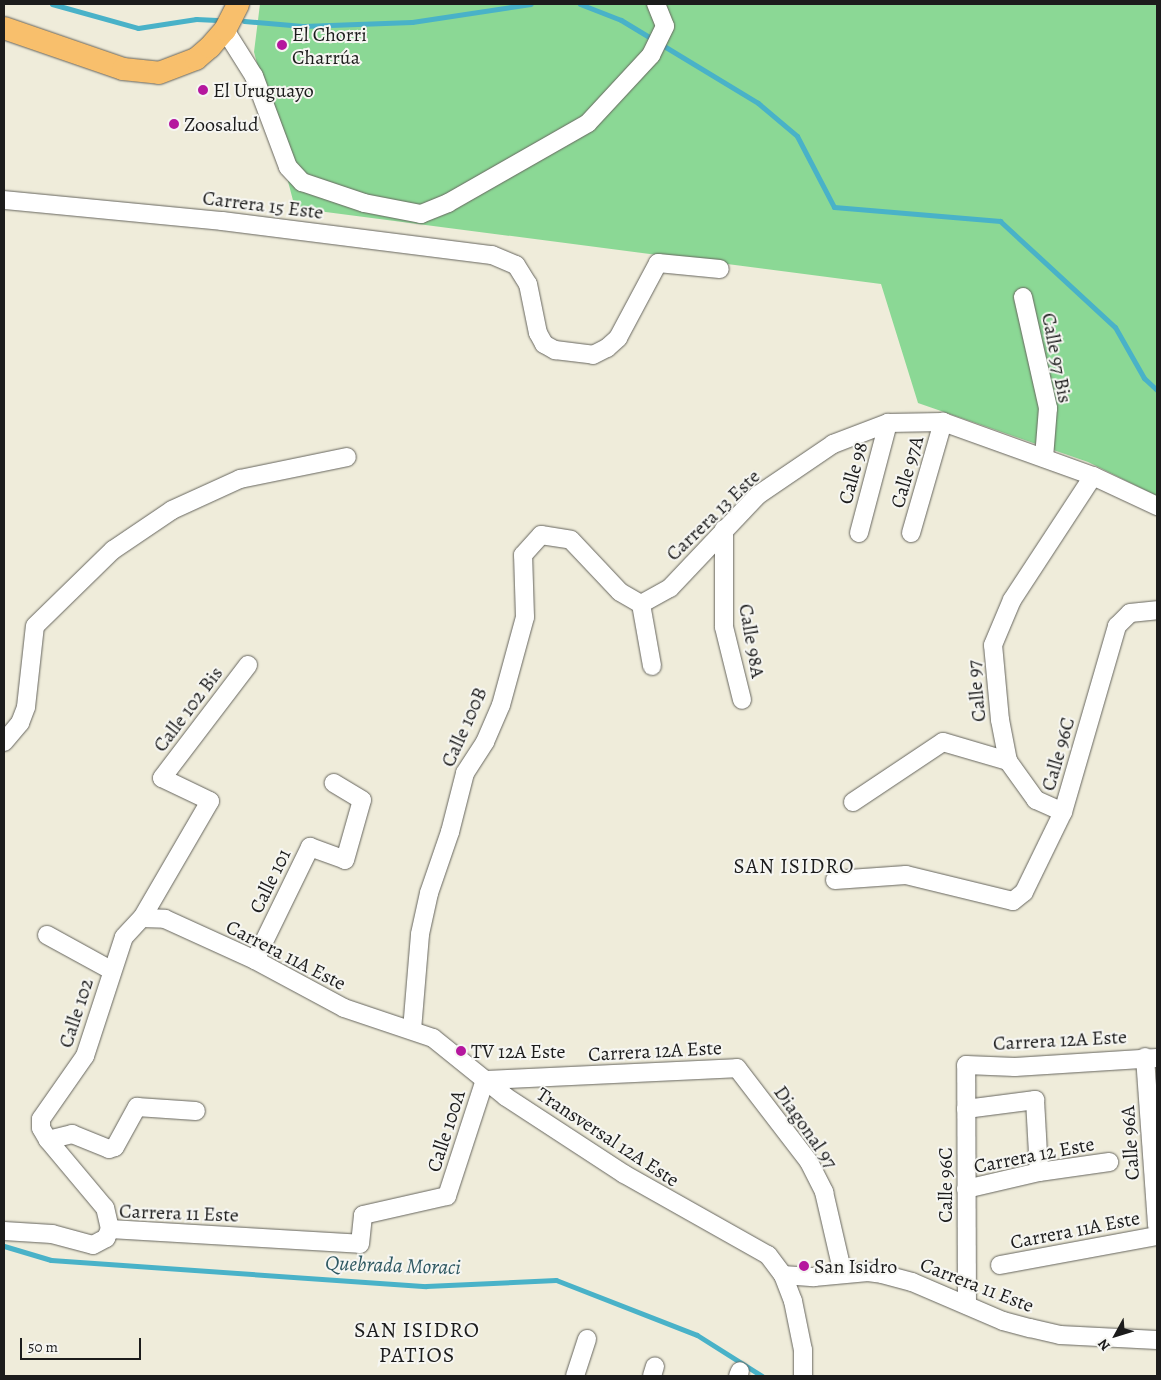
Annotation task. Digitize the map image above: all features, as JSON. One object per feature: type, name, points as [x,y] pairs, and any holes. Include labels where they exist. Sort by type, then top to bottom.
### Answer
[{"type":"main road","points":[[4,28],[123,69],[159,73],[196,59],[225,30],[238,4]]},
{"type":"street","points":[[225,30],[254,76],[288,168],[302,182],[364,203],[421,214],[448,203],[588,123],[652,55],[665,26],[656,4]]},
{"type":"street","name":"Carrera 15 Este","points":[[4,200],[222,221],[492,255],[516,265],[528,284],[538,333],[544,344],[555,350],[593,355],[607,348],[618,338],[658,263],[720,269]]},
{"type":"street","name":"Calle 97 Bis","points":[[1023,297],[1048,408],[1044,458]]},
{"type":"street","name":"Carrera 13 Este","points":[[641,604],[670,588],[758,495],[833,444],[888,423],[943,422],[1093,476],[1157,506]]},
{"type":"street","name":"Calle 97A","points":[[911,533],[943,422]]},
{"type":"street","name":"Calle 98","points":[[858,533],[888,423]]},
{"type":"street","points":[[4,742],[20,723],[26,708],[35,626],[114,550],[172,510],[240,479],[347,457]]},
{"type":"street","name":"Calle 97","points":[[1063,812],[1036,800],[1008,761],[1000,720],[993,645],[1012,600],[1093,476]]},
{"type":"street","name":"Calle 98A","points":[[724,529],[724,627],[742,700]]},
{"type":"street","name":"Calle 100B","points":[[412,1030],[420,934],[429,893],[450,832],[465,773],[485,742],[500,705],[525,617],[524,555],[541,535],[572,540],[620,592],[641,604]]},
{"type":"street","points":[[641,604],[652,666]]},
{"type":"street","name":"Calle 96C","points":[[834,880],[906,875],[1013,901],[1024,892],[1063,812],[1117,626],[1130,613],[1157,610]]},
{"type":"street","name":"Calle 102 Bis","points":[[210,801],[162,778],[248,665]]},
{"type":"street","points":[[853,802],[944,742],[1008,761]]},
{"type":"street","name":"Calle 101","points":[[255,960],[310,847],[345,860],[362,800],[334,783]]},
{"type":"street","name":"Calle 102","points":[[110,1229],[105,1208],[48,1140],[41,1119],[82,1061],[95,1030],[111,970],[124,937],[142,918],[210,801]]},
{"type":"street","name":"Carrera 11A Este","points":[[142,918],[165,919],[255,960],[344,1008],[378,1022],[412,1030]]},
{"type":"street","points":[[47,935],[111,970]]},
{"type":"street","name":"Transversal 12A Este","points":[[412,1030],[445,1046],[485,1080],[624,1174],[758,1248],[772,1259],[783,1274]]},
{"type":"street","name":"Carrera 12A Este","points":[[966,1065],[1016,1067],[1151,1057]]},
{"type":"street","name":"Calle 96A","points":[[1151,1057],[1157,1226]]},
{"type":"street","name":"Calle 96C","points":[[966,1065],[968,1305]]},
{"type":"street","name":"Carrera 12A Este","points":[[485,1080],[736,1068]]},
{"type":"street","name":"Diagonal 97","points":[[736,1068],[809,1162],[824,1192],[843,1274]]},
{"type":"street","name":"Calle 100A","points":[[360,1244],[363,1215],[447,1196],[485,1080]]},
{"type":"street","points":[[966,1109],[1035,1100],[1039,1172]]},
{"type":"street","points":[[48,1140],[72,1134],[109,1149],[115,1147],[137,1107],[196,1111]]},
{"type":"street","name":"Carrera 12 Este","points":[[966,1189],[1039,1172],[1109,1162]]},
{"type":"street","name":"Carrera 11 Este","points":[[4,1232],[52,1234],[93,1245],[106,1238],[110,1229],[360,1244]]},
{"type":"street","name":"Carrera 11A Este","points":[[1000,1265],[1157,1236]]},
{"type":"street","points":[[783,1274],[803,1350],[802,1376]]},
{"type":"street","name":"Carrera 11 Este","points":[[783,1274],[814,1277],[843,1274],[882,1274],[912,1282],[1003,1321],[1060,1335],[1157,1340]]},
{"type":"street","points":[[575,1376],[587,1339]]},
{"type":"green space","points":[[260,4],[1157,4],[1157,496],[1088,462],[918,403],[881,284],[295,208],[254,52]]},
{"type":"waterway","points":[[52,4],[138,28],[196,19],[217,20]]},
{"type":"waterway","points":[[244,21],[303,26],[412,22],[531,4]]},
{"type":"waterway","points":[[580,4],[621,20],[758,103],[797,136],[834,207],[1000,221],[1115,327],[1144,378],[1157,390]]},
{"type":"waterway","name":"Quebrada Moraci","points":[[4,1246],[51,1260],[426,1286],[556,1280],[697,1335],[762,1376]]},
{"type":"place","name":"El Chorri Charrúa","points":[[282,45]]},
{"type":"place","name":"El Uruguayo","points":[[203,90]]},
{"type":"place","name":"Zoosalud","points":[[174,124]]},
{"type":"place","name":"TV 12A Este","points":[[461,1051]]},
{"type":"place","name":"San Isidro","points":[[804,1266]]},
{"type":"district","name":"SAN ISIDRO","points":[[794,866]]},
{"type":"district","name":"SAN ISIDRO PATIOS","points":[[417,1342]]}]
